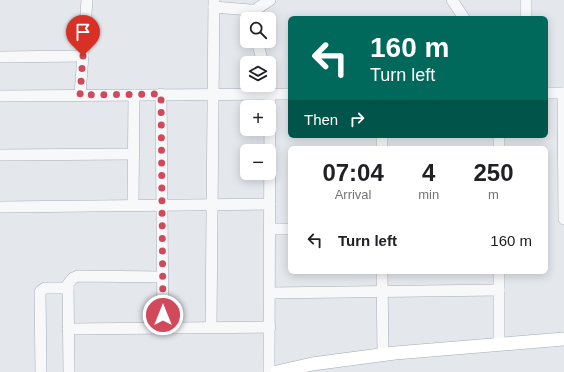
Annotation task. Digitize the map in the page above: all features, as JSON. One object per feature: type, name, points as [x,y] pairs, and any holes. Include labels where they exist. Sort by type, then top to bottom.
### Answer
[{"type":"main road","points":[[277,372],[312,364],[383,355],[564,339]]},
{"type":"street","points":[[80,95],[87,0]]},
{"type":"street","points":[[253,12],[270,0]]},
{"type":"street","points":[[452,0],[463,16]]},
{"type":"street","points":[[526,0],[526,16]]},
{"type":"street","points":[[212,327],[214,4],[241,12]]},
{"type":"street","points":[[0,57],[83,56]]},
{"type":"street","points":[[276,91],[288,94]]},
{"type":"street","points":[[0,96],[213,94],[240,92]]},
{"type":"street","points":[[269,92],[270,372]]},
{"type":"street","points":[[548,93],[564,93],[564,219]]},
{"type":"street","points":[[161,94],[163,328]]},
{"type":"street","points":[[133,205],[134,95]]},
{"type":"street","points":[[0,155],[134,154]]},
{"type":"street","points":[[0,206],[270,204]]},
{"type":"street","points":[[270,229],[288,229]]},
{"type":"street","points":[[382,274],[383,355]]},
{"type":"street","points":[[499,274],[499,344]]},
{"type":"street","points":[[69,372],[68,288],[70,281],[76,276],[162,277]]},
{"type":"street","points":[[41,372],[40,292],[45,288],[68,288]]},
{"type":"street","points":[[270,293],[499,290]]},
{"type":"street","points":[[68,329],[270,326]]},
{"type":"route","points":[[83,56],[80,95],[161,94],[163,315]]}]
